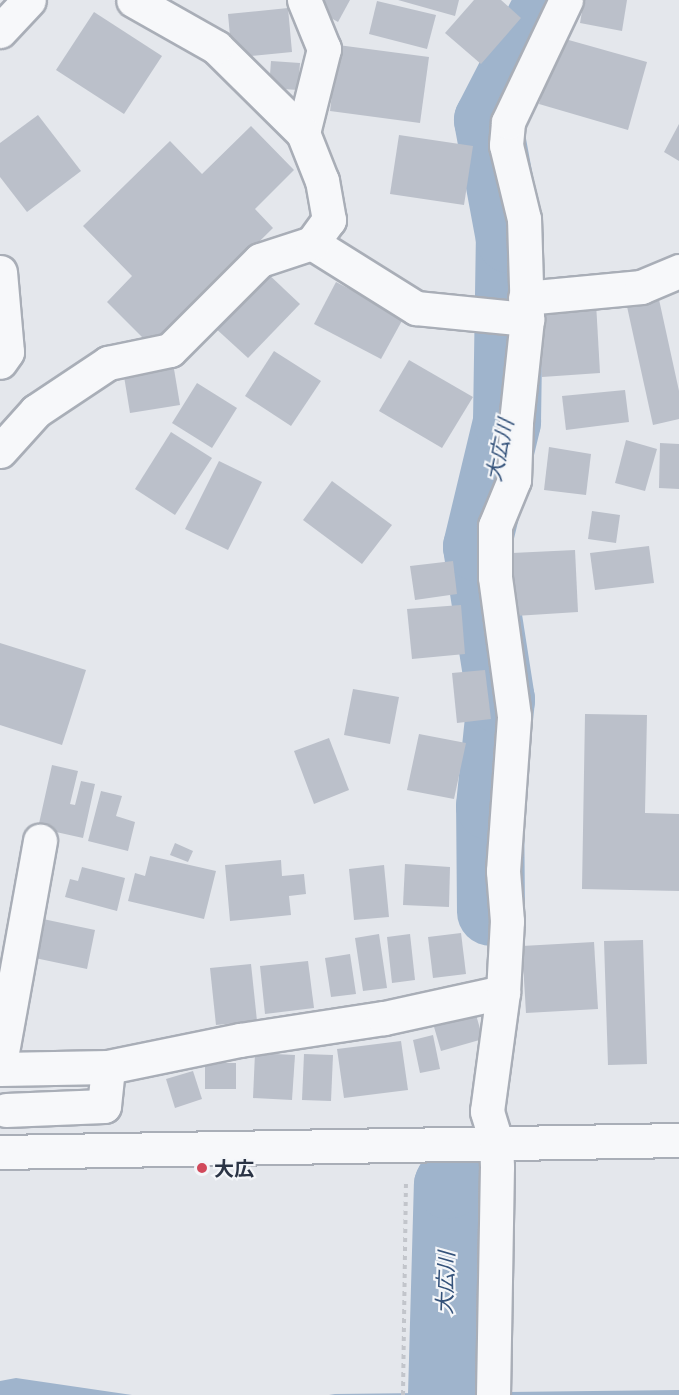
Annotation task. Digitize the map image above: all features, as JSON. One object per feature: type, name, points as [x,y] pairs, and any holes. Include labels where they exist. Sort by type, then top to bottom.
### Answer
[{"type":"street","points":[[0,451],[36,411],[108,363],[170,350],[260,260],[312,243],[329,220],[322,181],[303,133],[216,46],[133,0]]},
{"type":"street","points":[[303,133],[324,49],[304,0]]},
{"type":"street","points":[[493,1395],[497,1173],[496,1140],[487,1111],[503,992],[507,921],[503,871],[514,716],[495,577],[495,526],[514,480],[516,422],[526,308],[525,219],[506,145],[508,122],[566,0]]},
{"type":"street","points":[[312,243],[416,308],[526,308],[641,287],[679,271]]},
{"type":"street","points":[[0,272],[7,352],[0,362]]},
{"type":"street","points":[[0,1063],[40,842]]},
{"type":"street","points":[[0,1069],[108,1067],[240,1040],[384,1018],[503,992]]},
{"type":"street","points":[[108,1067],[104,1106],[3,1110],[3,1152],[496,1140],[679,1140]]},
{"type":"path","points":[[404,1395],[406,1172]]},
{"type":"water","points":[[16,1378],[132,1395],[0,1395],[0,1381]]},
{"type":"water","points":[[679,1390],[679,1395],[329,1395],[335,1394]]},
{"type":"building","points":[[323,0],[350,0],[338,22],[317,10]]},
{"type":"building","points":[[398,0],[459,0],[455,16]]},
{"type":"building","points":[[474,0],[501,0],[521,18],[481,64],[445,33]]},
{"type":"building","points":[[584,0],[627,0],[622,31],[580,23]]},
{"type":"building","points":[[377,1],[436,15],[427,49],[369,34]]},
{"type":"building","points":[[288,8],[292,52],[232,58],[228,14]]},
{"type":"building","points":[[94,12],[162,56],[124,114],[56,70]]},
{"type":"building","points":[[558,37],[647,62],[628,130],[539,104]]},
{"type":"building","points":[[338,45],[429,57],[420,123],[330,111]]},
{"type":"building","points":[[271,61],[300,63],[298,90],[269,88]]},
{"type":"building","points":[[38,115],[81,171],[27,212],[0,177],[0,143]]},
{"type":"building","points":[[679,124],[679,161],[664,152]]},
{"type":"building","points":[[251,126],[294,170],[255,209],[273,228],[152,347],[107,302],[132,276],[83,226],[170,141],[202,174]]},
{"type":"building","points":[[399,135],[473,146],[464,205],[390,194]]},
{"type":"building","points":[[265,271],[300,304],[248,358],[213,326]]},
{"type":"building","points":[[336,282],[404,317],[381,359],[314,324]]},
{"type":"building","points":[[658,295],[679,391],[679,419],[653,425],[626,302]]},
{"type":"building","points":[[596,303],[600,373],[542,377],[537,306]]},
{"type":"building","points":[[274,351],[321,381],[291,426],[245,396]]},
{"type":"building","points":[[172,357],[180,405],[130,413],[122,364]]},
{"type":"building","points":[[409,360],[473,397],[442,448],[379,411]]},
{"type":"building","points":[[197,383],[237,408],[212,448],[172,423]]},
{"type":"building","points":[[625,390],[629,422],[566,430],[562,396]]},
{"type":"building","points":[[171,432],[212,458],[175,515],[135,489]]},
{"type":"building","points":[[626,440],[657,449],[645,491],[615,483]]},
{"type":"building","points":[[660,443],[679,444],[679,489],[659,488]]},
{"type":"building","points":[[549,447],[591,454],[586,495],[544,490]]},
{"type":"building","points":[[219,461],[262,482],[228,550],[185,529]]},
{"type":"building","points":[[332,481],[392,525],[362,564],[303,520]]},
{"type":"building","points":[[592,511],[620,515],[616,543],[588,539]]},
{"type":"building","points":[[649,546],[654,583],[595,590],[590,553]]},
{"type":"building","points":[[575,550],[578,612],[515,616],[512,553]]},
{"type":"building","points":[[453,561],[457,594],[415,600],[410,566]]},
{"type":"building","points":[[461,605],[465,654],[412,659],[407,609]]},
{"type":"building","points":[[0,643],[86,670],[62,745],[0,725]]},
{"type":"building","points":[[485,670],[491,719],[457,723],[452,673]]},
{"type":"building","points":[[353,689],[399,697],[390,744],[344,735]]},
{"type":"building","points":[[585,714],[647,715],[645,813],[679,814],[679,891],[582,889]]},
{"type":"building","points":[[419,734],[466,743],[454,799],[407,790]]},
{"type":"building","points":[[329,738],[349,790],[314,804],[294,751]]},
{"type":"building","points":[[52,765],[78,771],[70,804],[75,805],[81,781],[95,784],[83,838],[38,828]]},
{"type":"building","points":[[101,791],[122,796],[116,816],[135,822],[128,851],[88,841]]},
{"type":"building","points":[[175,843],[193,851],[188,862],[170,855]]},
{"type":"building","points":[[150,856],[216,871],[204,919],[128,901],[135,873],[145,876]]},
{"type":"building","points":[[281,860],[282,876],[304,874],[306,894],[289,896],[291,915],[230,921],[225,865]]},
{"type":"building","points":[[405,864],[450,867],[449,907],[403,905]]},
{"type":"building","points":[[384,865],[389,917],[354,920],[349,869]]},
{"type":"building","points":[[82,867],[125,878],[117,911],[65,897],[70,879],[78,881]]},
{"type":"building","points":[[43,919],[95,930],[87,969],[35,958]]},
{"type":"building","points":[[461,933],[466,974],[433,978],[428,937]]},
{"type":"building","points":[[379,934],[387,988],[363,991],[355,938]]},
{"type":"building","points":[[410,934],[415,980],[392,983],[387,937]]},
{"type":"building","points":[[643,940],[647,1064],[608,1065],[604,941]]},
{"type":"building","points":[[594,942],[598,1009],[526,1013],[522,946]]},
{"type":"building","points":[[350,954],[356,994],[331,997],[325,958]]},
{"type":"building","points":[[308,961],[314,1008],[265,1014],[260,966]]},
{"type":"building","points":[[251,964],[257,1021],[216,1025],[210,968]]},
{"type":"building","points":[[472,1001],[483,1039],[441,1051],[430,1013]]},
{"type":"building","points":[[433,1035],[440,1069],[420,1073],[413,1040]]},
{"type":"building","points":[[401,1041],[408,1090],[344,1098],[337,1049]]},
{"type":"building","points":[[255,1053],[295,1055],[292,1100],[253,1098]]},
{"type":"building","points":[[304,1054],[333,1055],[331,1101],[302,1100]]},
{"type":"building","points":[[205,1063],[236,1063],[236,1089],[205,1089]]},
{"type":"building","points":[[193,1071],[202,1099],[175,1108],[166,1079]]},
{"type":"waterway","name":"大広川","points":[[491,912],[490,806],[501,700],[477,547],[507,422],[510,239],[488,120],[550,0]]},
{"type":"waterway","name":"大広川","points":[[442,1395],[448,1185],[454,1173]]},
{"type":"place","name":"大広","points":[[202,1168]]}]
